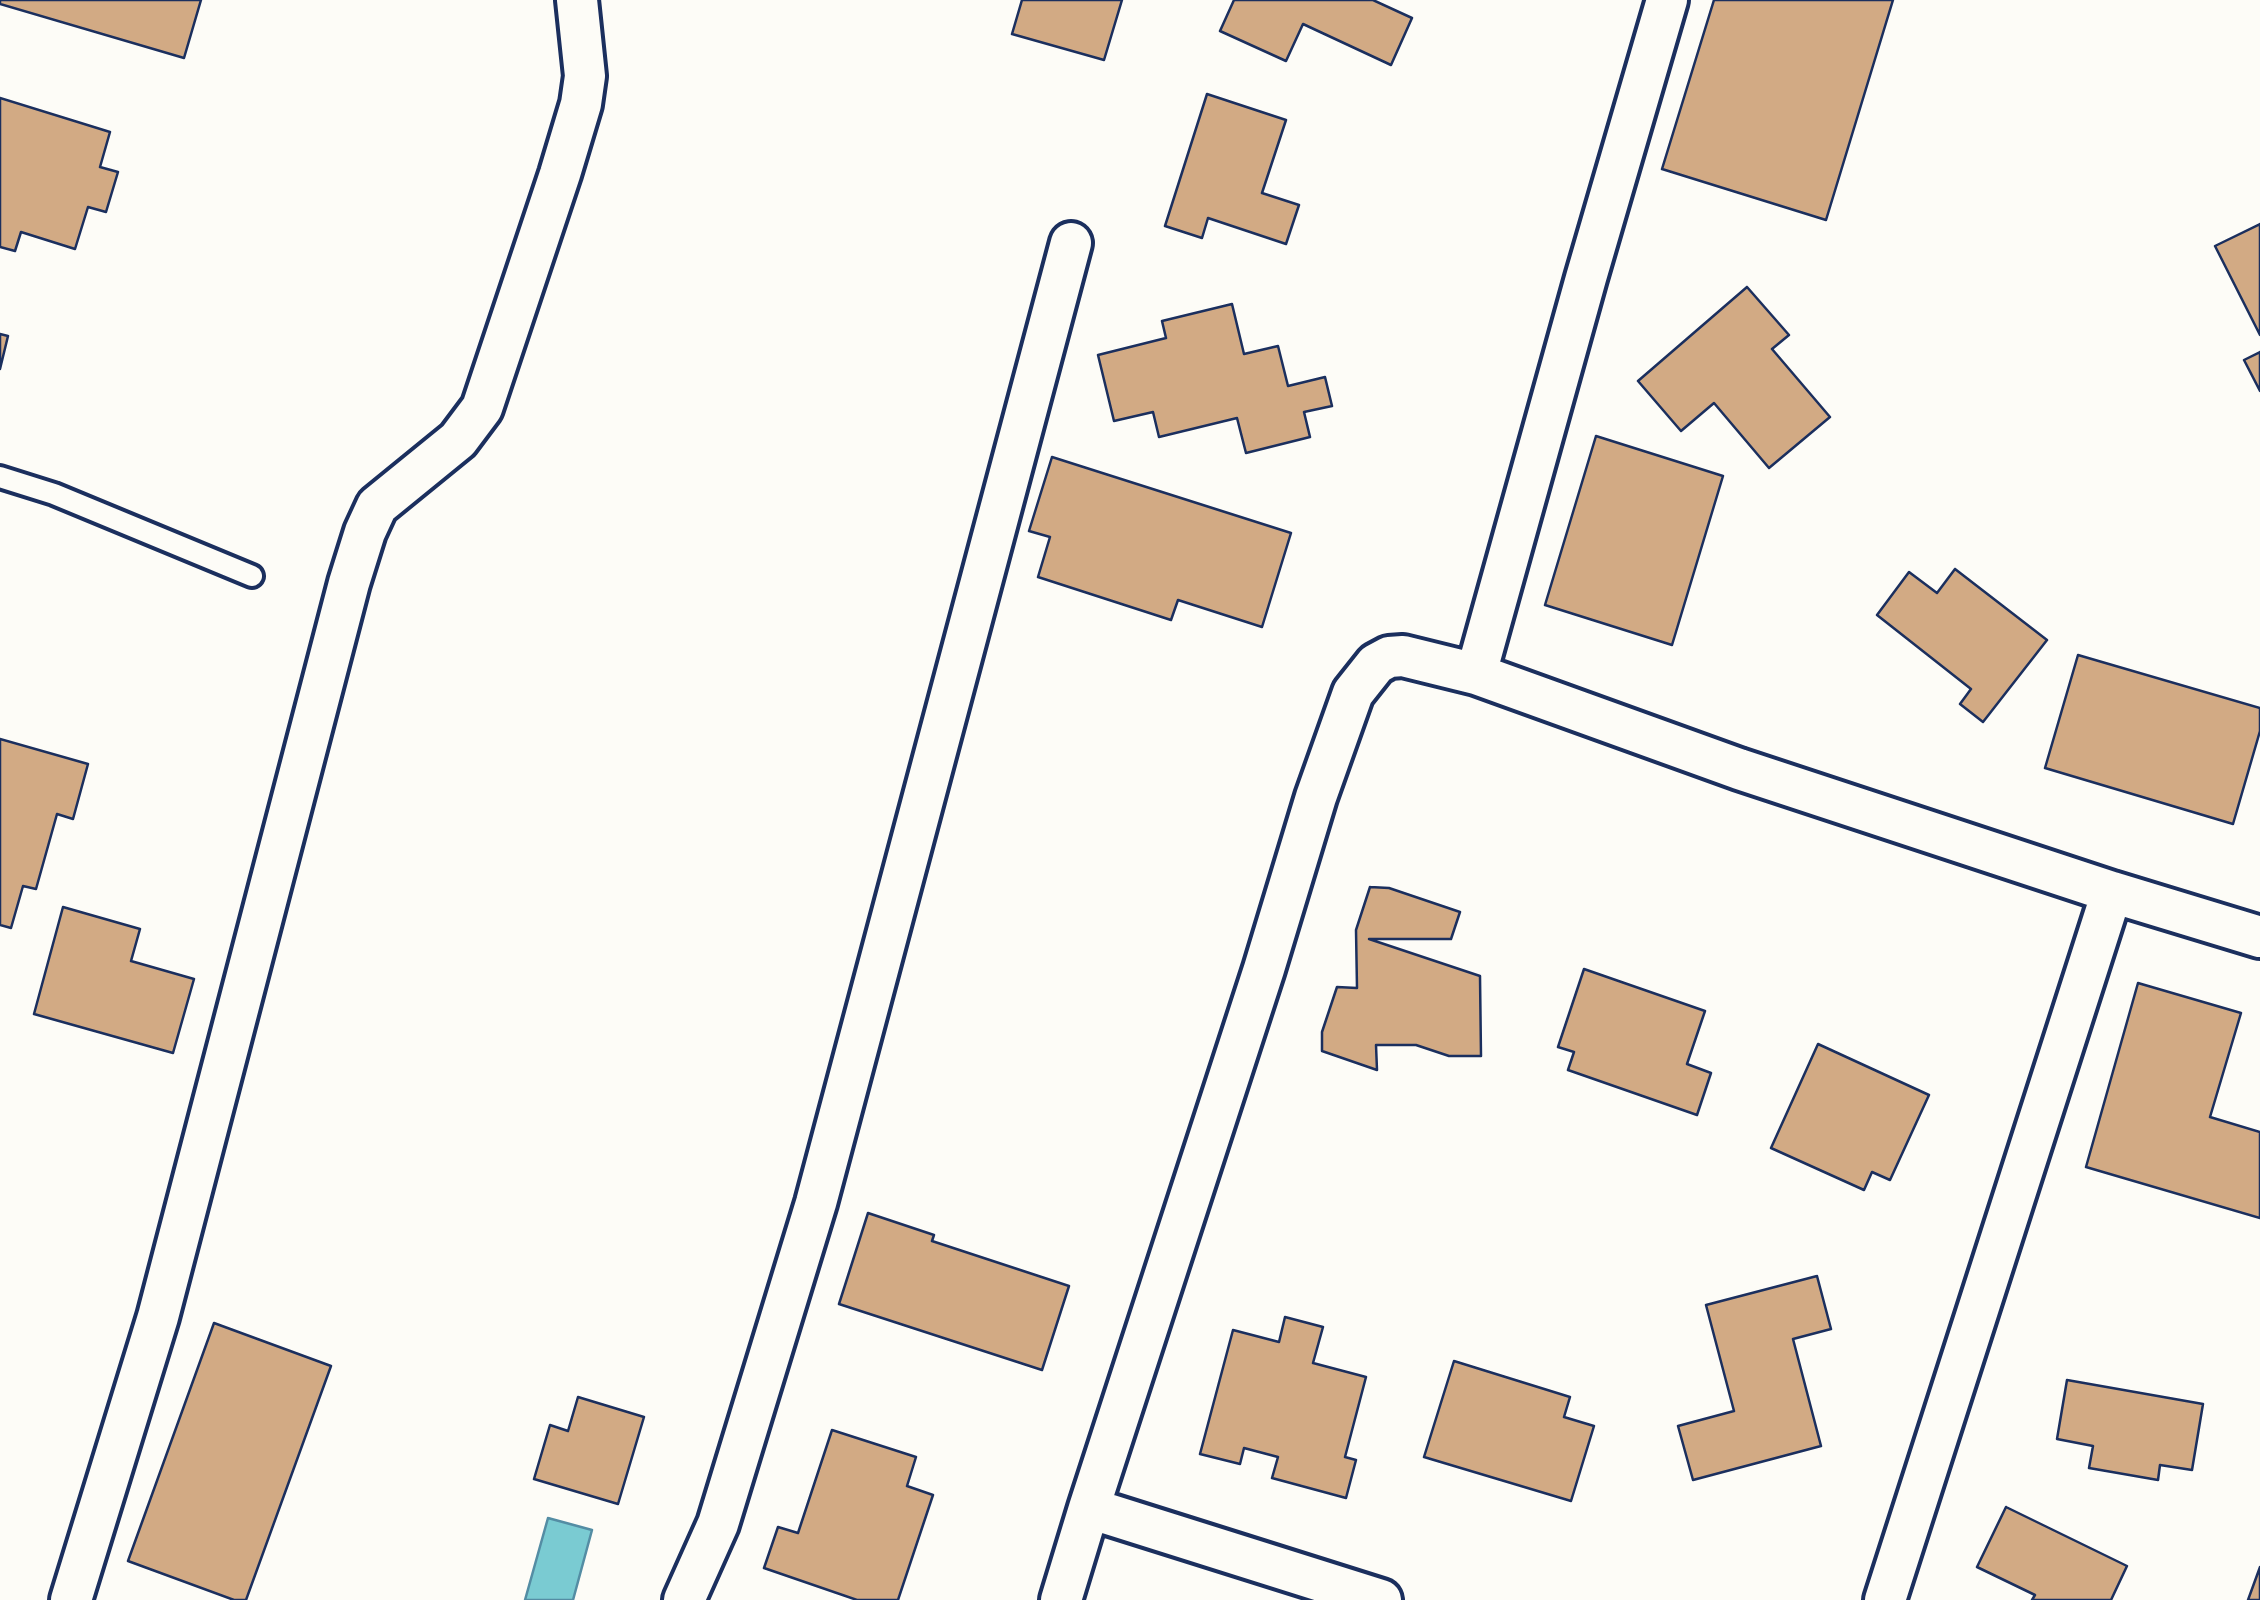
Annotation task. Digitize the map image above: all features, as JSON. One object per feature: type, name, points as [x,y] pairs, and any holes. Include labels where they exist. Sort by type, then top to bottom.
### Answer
[{"type":"street","points":[[71,1600],[158,1316],[364,532],[377,506],[458,440],[482,408],[580,104],[585,76],[577,0]]},
{"type":"street","points":[[1476,674],[1667,0]]},
{"type":"street","points":[[684,1600],[718,1524],[816,1203],[1072,243]]},
{"type":"street","points":[[1061,1600],[1316,797],[1353,693],[1376,664],[1389,657],[1403,656],[1476,674],[1739,768],[2112,892],[2260,936]]},
{"type":"street","points":[[1885,1600],[2112,892]]},
{"type":"street","points":[[1088,1508],[1381,1600]]},
{"type":"lane","points":[[0,476],[54,494],[252,576]]},
{"type":"water","points":[[548,1518],[592,1530],[573,1600],[525,1600]]},
{"type":"building","points":[[0,0],[201,0],[184,58],[0,4]]},
{"type":"building","points":[[1022,0],[1122,0],[1104,60],[1012,34]]},
{"type":"building","points":[[1234,0],[1373,0],[1412,18],[1391,65],[1303,24],[1286,61],[1220,31]]},
{"type":"building","points":[[1714,0],[1893,0],[1826,220],[1662,169]]},
{"type":"building","points":[[1207,94],[1286,120],[1262,193],[1299,205],[1286,244],[1208,218],[1202,238],[1165,226]]},
{"type":"building","points":[[0,98],[110,132],[100,167],[118,172],[106,212],[88,207],[75,249],[21,232],[15,251],[0,247]]},
{"type":"building","points":[[2260,224],[2260,335],[2215,246]]},
{"type":"building","points":[[1747,287],[1789,335],[1772,349],[1830,417],[1769,468],[1714,403],[1681,431],[1638,381]]},
{"type":"building","points":[[1232,304],[1244,354],[1278,346],[1288,386],[1325,377],[1332,406],[1304,412],[1310,437],[1246,453],[1237,418],[1159,437],[1153,412],[1114,421],[1098,355],[1166,338],[1162,321]]},
{"type":"building","points":[[0,334],[8,336],[0,369]]},
{"type":"building","points":[[2260,352],[2260,391],[2244,360]]},
{"type":"building","points":[[1596,436],[1723,476],[1672,645],[1545,605]]},
{"type":"building","points":[[1052,457],[1291,533],[1262,627],[1178,600],[1171,620],[1038,577],[1050,537],[1029,531]]},
{"type":"building","points":[[1955,569],[2047,640],[1983,722],[1960,704],[1971,689],[1877,615],[1909,572],[1937,593]]},
{"type":"building","points":[[2078,655],[2260,708],[2260,731],[2233,824],[2045,768]]},
{"type":"building","points":[[0,739],[88,764],[73,819],[57,814],[36,889],[23,886],[11,928],[0,925]]},
{"type":"building","points":[[1370,887],[1389,888],[1460,912],[1451,939],[1369,939],[1480,976],[1481,1056],[1449,1056],[1416,1045],[1376,1045],[1377,1070],[1322,1051],[1322,1032],[1337,987],[1357,988],[1356,930]]},
{"type":"building","points":[[63,907],[140,929],[131,961],[194,979],[173,1053],[34,1014]]},
{"type":"building","points":[[1584,969],[1705,1011],[1687,1064],[1711,1073],[1697,1115],[1568,1070],[1574,1052],[1558,1047]]},
{"type":"building","points":[[2138,983],[2241,1013],[2210,1117],[2260,1132],[2260,1218],[2086,1167]]},
{"type":"building","points":[[1818,1044],[1929,1095],[1890,1180],[1872,1172],[1864,1190],[1771,1148]]},
{"type":"building","points":[[868,1213],[934,1235],[932,1241],[1069,1286],[1042,1370],[839,1304]]},
{"type":"building","points":[[1817,1276],[1831,1329],[1793,1339],[1821,1446],[1693,1480],[1678,1426],[1734,1411],[1706,1305]]},
{"type":"building","points":[[1285,1317],[1323,1327],[1313,1363],[1366,1377],[1345,1457],[1356,1460],[1346,1498],[1272,1478],[1278,1457],[1244,1448],[1240,1464],[1200,1454],[1233,1330],[1279,1342]]},
{"type":"building","points":[[214,1323],[331,1366],[246,1600],[234,1600],[128,1561]]},
{"type":"building","points":[[1454,1361],[1570,1397],[1564,1417],[1594,1426],[1571,1501],[1424,1457]]},
{"type":"building","points":[[2067,1380],[2203,1404],[2192,1470],[2160,1465],[2158,1480],[2089,1468],[2093,1446],[2057,1439]]},
{"type":"building","points":[[578,1397],[644,1417],[618,1504],[534,1479],[550,1425],[568,1431]]},
{"type":"building","points":[[832,1430],[916,1457],[907,1486],[933,1495],[898,1600],[857,1600],[764,1568],[778,1527],[798,1533]]},
{"type":"building","points":[[2006,1507],[2127,1566],[2111,1600],[2032,1600],[2035,1595],[1977,1567]]},
{"type":"building","points":[[2260,1567],[2260,1600],[2248,1600]]}]
